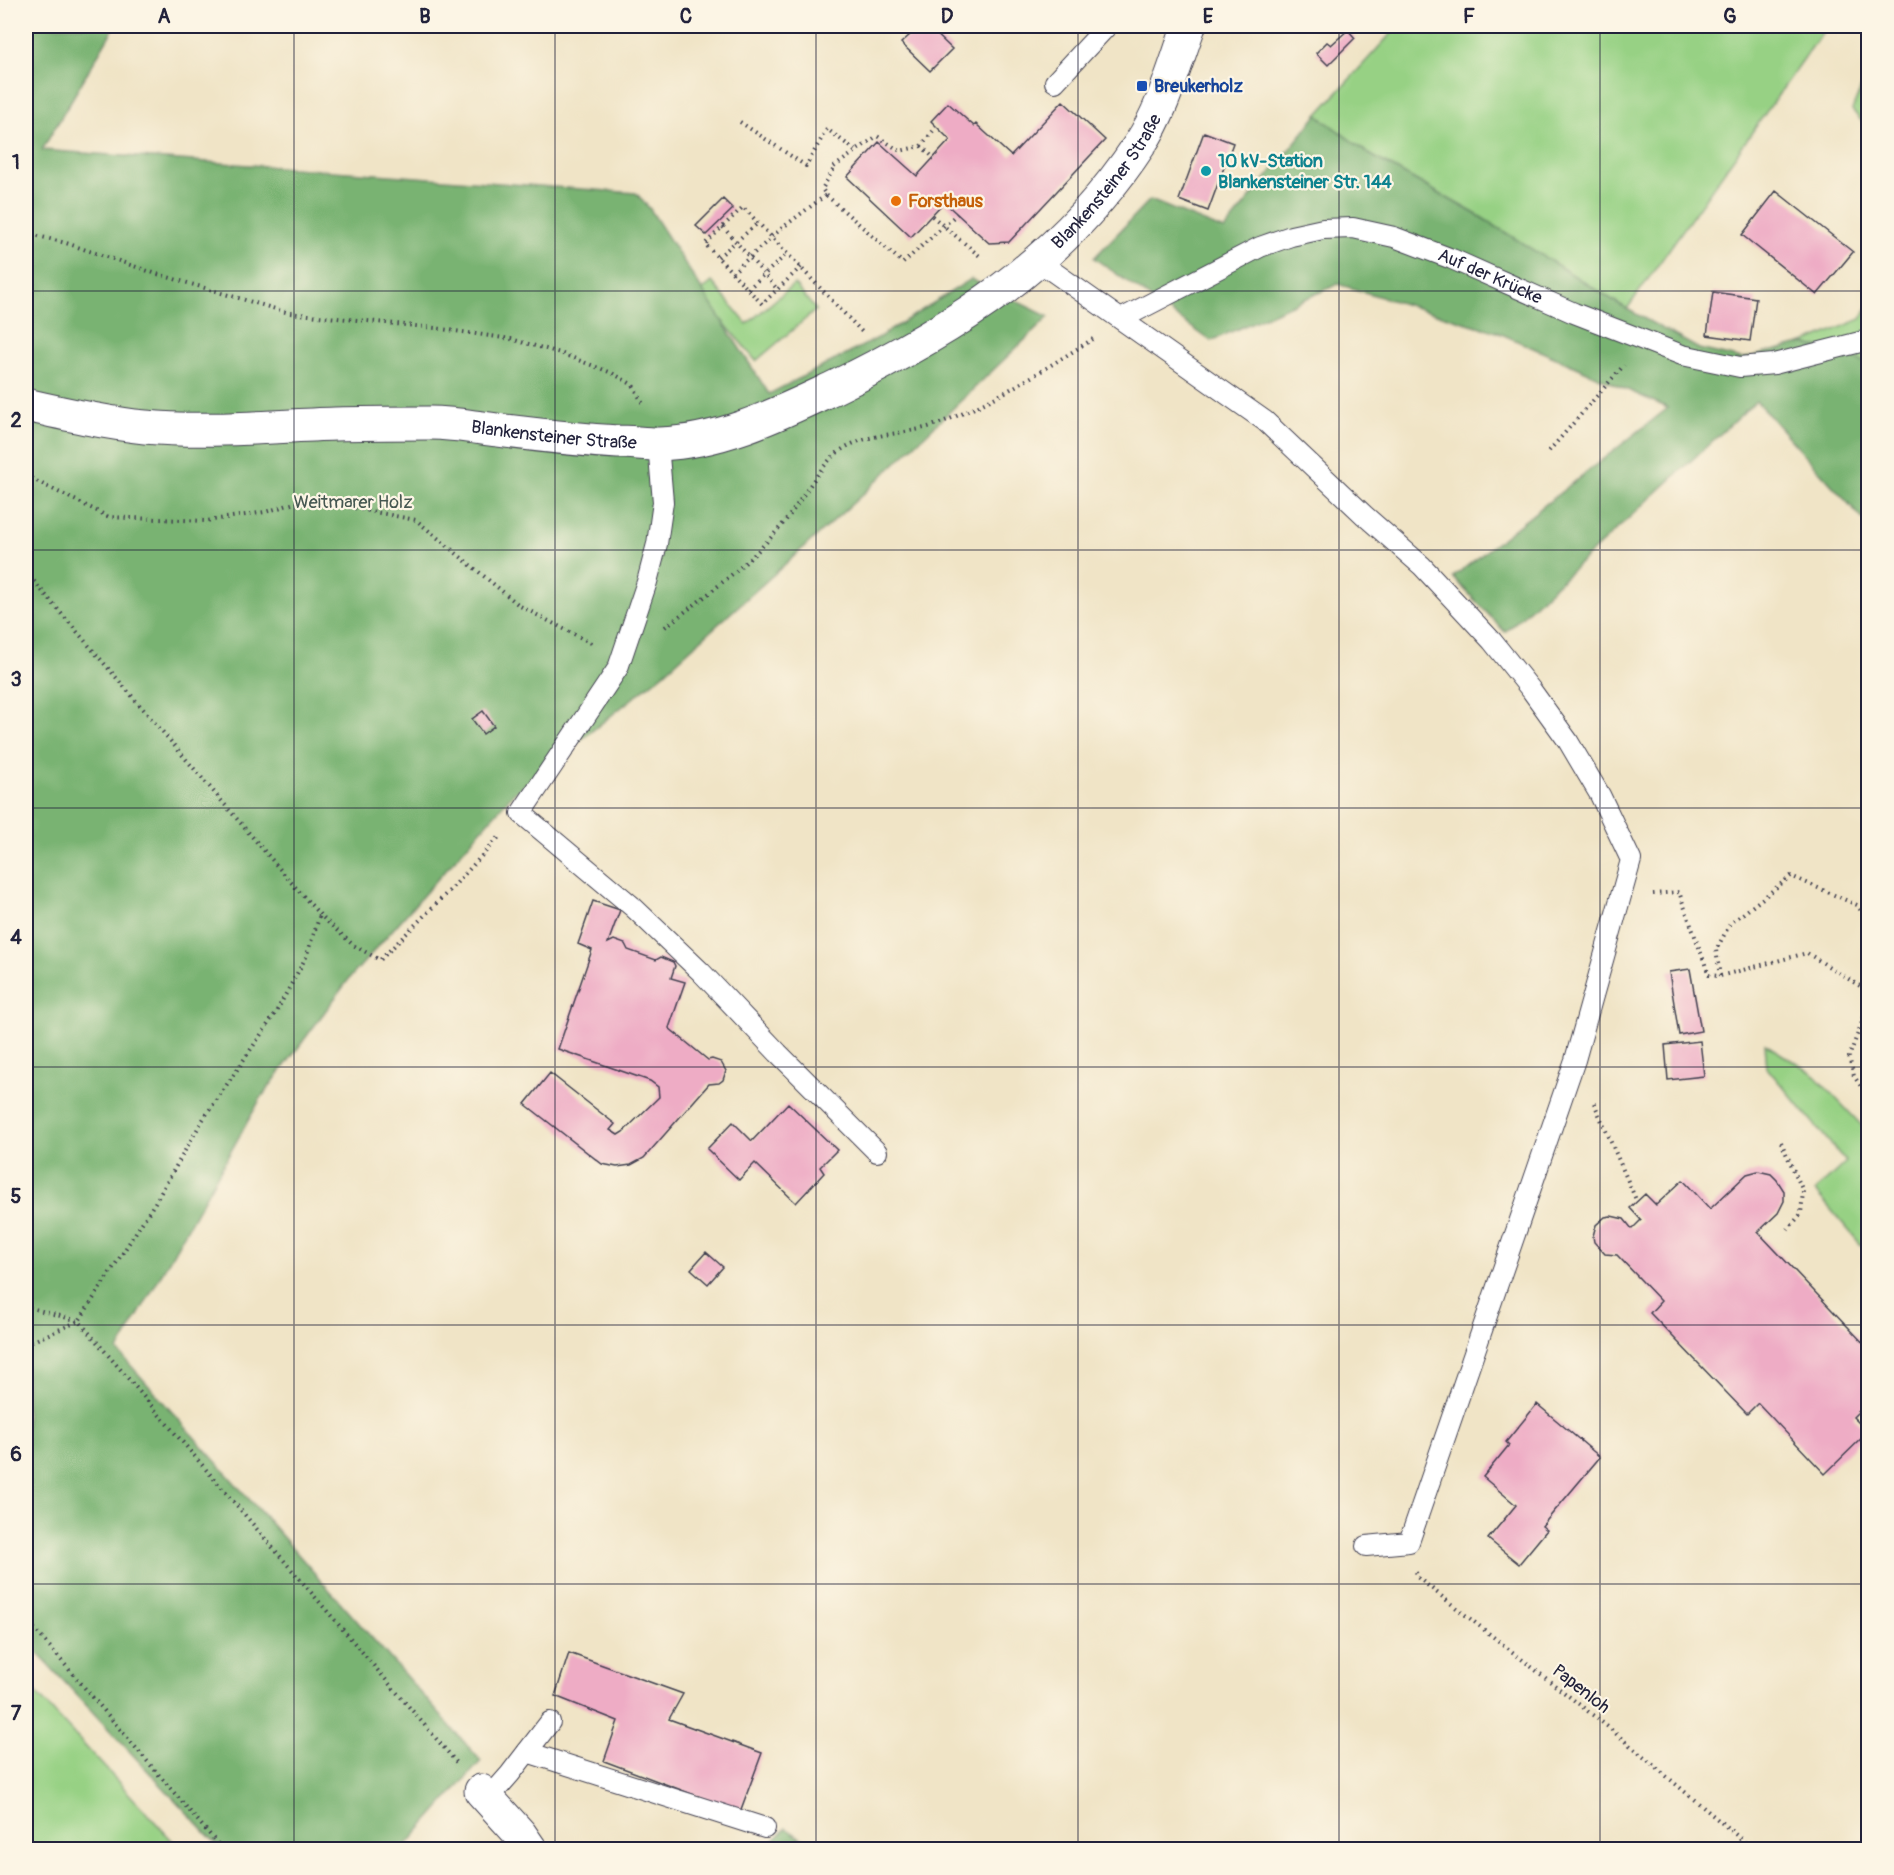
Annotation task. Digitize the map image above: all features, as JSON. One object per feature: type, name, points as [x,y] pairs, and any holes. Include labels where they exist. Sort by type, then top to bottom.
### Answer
[{"type":"street","name":"Blankensteiner Straße","points":[[26,405],[99,421],[148,427],[233,429],[336,424],[442,423],[568,439],[658,444],[708,438],[775,416],[890,361],[949,327],[996,296],[1038,261],[1074,229],[1111,185],[1142,142],[1164,96],[1189,26]]},
{"type":"street","points":[[484,1795],[520,1834],[531,1850]]},
{"type":"lane","points":[[1055,82],[1107,26]]},
{"type":"lane","name":"Auf der Krücke","points":[[1121,319],[1260,247],[1323,228],[1353,228],[1394,237],[1645,342],[1682,355],[1740,367],[1774,364],[1869,340]]},
{"type":"lane","name":"Blankensteiner Straße","points":[[1038,261],[1265,421],[1364,515],[1422,566],[1498,650],[1532,691],[1568,741],[1600,795],[1631,860],[1575,1060],[1409,1542]]},
{"type":"lane","points":[[658,444],[663,502],[657,544],[647,582],[618,668],[521,813],[633,907],[701,972],[877,1152]]},
{"type":"lane","points":[[1366,1546],[1409,1542]]},
{"type":"lane","points":[[484,1795],[527,1752],[549,1722]]},
{"type":"lane","points":[[527,1752],[765,1828]]},
{"type":"path","points":[[740,122],[806,166],[827,129],[856,151]]},
{"type":"path","points":[[933,131],[921,146],[900,151],[877,136],[834,169],[822,189],[903,262],[957,214]]},
{"type":"path","points":[[921,146],[933,157]]},
{"type":"path","points":[[732,273],[772,237],[826,195]]},
{"type":"path","points":[[801,267],[762,304],[705,244],[743,207],[788,253],[864,334]]},
{"type":"path","points":[[932,216],[1012,282]]},
{"type":"path","points":[[718,257],[758,222]]},
{"type":"path","points":[[722,227],[778,290]]},
{"type":"path","points":[[26,233],[66,243],[153,273],[289,313],[435,328],[511,339],[560,353],[612,373],[633,385],[658,444]]},
{"type":"path","points":[[748,290],[788,253]]},
{"type":"path","points":[[26,476],[109,517],[206,521],[266,512],[308,499],[416,520],[520,606],[591,642],[618,668],[656,633],[738,572],[782,525],[822,470],[839,451],[862,439],[934,425],[982,406],[1026,382],[1101,335],[1121,319]]},
{"type":"path","points":[[1549,452],[1645,342]]},
{"type":"path","points":[[26,572],[320,915],[353,945],[380,960],[450,890],[521,813]]},
{"type":"path","points":[[1720,976],[1716,950],[1730,924],[1791,876],[1857,905],[1869,921]]},
{"type":"path","points":[[1649,895],[1679,892],[1709,975],[1720,976],[1807,953],[1869,991]]},
{"type":"path","points":[[26,1344],[79,1321],[156,1201],[202,1121],[275,1014],[306,957],[320,915]]},
{"type":"path","points":[[1869,1006],[1849,1057],[1854,1076],[1862,1088],[1869,1086]]},
{"type":"path","points":[[1575,1060],[1637,1202]]},
{"type":"path","points":[[1781,1142],[1803,1191],[1801,1214],[1788,1229]]},
{"type":"path","points":[[26,1306],[79,1321],[484,1795]]},
{"type":"path","name":"Papenloh","points":[[1409,1542],[1417,1577],[1608,1727],[1754,1850]]},
{"type":"path","points":[[26,1619],[223,1850]]},
{"type":"green space","name":"Weitmarer Holz","points":[[26,26],[115,26],[42,150],[636,193],[650,209],[769,394],[878,338],[971,279],[1049,317],[862,495],[663,674],[512,795],[349,979],[261,1098],[118,1351],[481,1761],[403,1849],[221,1849],[26,1641]]},
{"type":"green space","points":[[1398,26],[1827,26],[1627,309],[1479,216],[1369,154],[1317,115]]},
{"type":"green space","points":[[1868,71],[1868,128],[1852,110]]},
{"type":"green space","points":[[1317,115],[1369,154],[1479,216],[1627,309],[1699,349],[1742,359],[1804,343],[1868,363],[1868,525],[1756,401],[1505,632],[1453,577],[1668,408],[1497,332],[1338,284],[1211,341],[1094,258],[1150,200],[1224,230]]},
{"type":"green space","points":[[712,282],[747,324],[794,284],[816,310],[756,361],[699,293]]},
{"type":"green space","points":[[1868,306],[1868,363],[1804,343],[1861,319]]},
{"type":"green space","points":[[1765,1044],[1811,1072],[1868,1132],[1868,1253],[1815,1191],[1846,1162],[1767,1068]]},
{"type":"green space","points":[[26,1682],[180,1849],[26,1849]]},
{"type":"green space","points":[[786,1828],[817,1849],[766,1849]]},
{"type":"building","points":[[920,26],[928,26],[952,49],[930,71],[901,43]]},
{"type":"building","points":[[1348,30],[1355,38],[1328,65],[1316,53],[1327,42],[1331,45]]},
{"type":"building","points":[[1063,101],[1105,140],[1009,242],[989,243],[944,202],[911,237],[847,177],[879,142],[917,176],[950,140],[931,121],[948,103],[974,126],[976,124],[1011,156]]},
{"type":"building","name":"10 kV-Station Blankensteiner Str. 144","points":[[1204,132],[1233,143],[1208,211],[1179,200]]},
{"type":"building","points":[[1776,191],[1853,252],[1817,295],[1742,235]]},
{"type":"building","points":[[723,199],[733,209],[706,235],[696,226]]},
{"type":"building","points":[[1713,292],[1756,298],[1750,341],[1707,335]]},
{"type":"building","points":[[483,711],[494,726],[483,734],[472,719]]},
{"type":"building","points":[[593,901],[620,910],[608,943],[614,940],[625,944],[628,950],[656,960],[661,957],[673,962],[675,966],[671,978],[685,982],[669,1028],[708,1060],[721,1062],[726,1071],[723,1080],[709,1084],[644,1158],[631,1165],[617,1167],[602,1164],[525,1104],[550,1073],[615,1124],[610,1130],[618,1135],[659,1097],[658,1087],[650,1081],[558,1049],[592,950],[578,944]]},
{"type":"building","points":[[1690,969],[1701,1031],[1679,1035],[1669,972]]},
{"type":"building","points":[[1700,1041],[1704,1076],[1668,1080],[1665,1045]]},
{"type":"building","points":[[788,1103],[837,1150],[820,1167],[824,1173],[796,1203],[755,1163],[739,1180],[707,1149],[733,1122],[752,1141]]},
{"type":"building","points":[[1758,1171],[1771,1174],[1777,1180],[1784,1191],[1784,1201],[1778,1213],[1758,1232],[1868,1348],[1868,1402],[1853,1417],[1868,1432],[1825,1474],[1758,1403],[1747,1414],[1650,1313],[1661,1301],[1617,1255],[1605,1254],[1594,1242],[1596,1225],[1605,1217],[1624,1219],[1632,1229],[1641,1220],[1630,1208],[1645,1194],[1656,1205],[1683,1180],[1710,1209],[1747,1174]]},
{"type":"building","points":[[706,1252],[723,1267],[708,1284],[691,1269]]},
{"type":"building","points":[[1537,1404],[1600,1457],[1542,1526],[1547,1530],[1519,1564],[1488,1539],[1516,1505],[1483,1477],[1509,1445],[1506,1442]]},
{"type":"building","points":[[569,1653],[683,1694],[669,1719],[762,1753],[740,1812],[604,1761],[618,1721],[555,1696]]},
{"type":"place","name":"Breukerholz","points":[[1142,86]]},
{"type":"place","name":"10 kV-Station Blankensteiner Str. 144","points":[[1206,171]]},
{"type":"place","name":"Forsthaus","points":[[896,201]]}]
